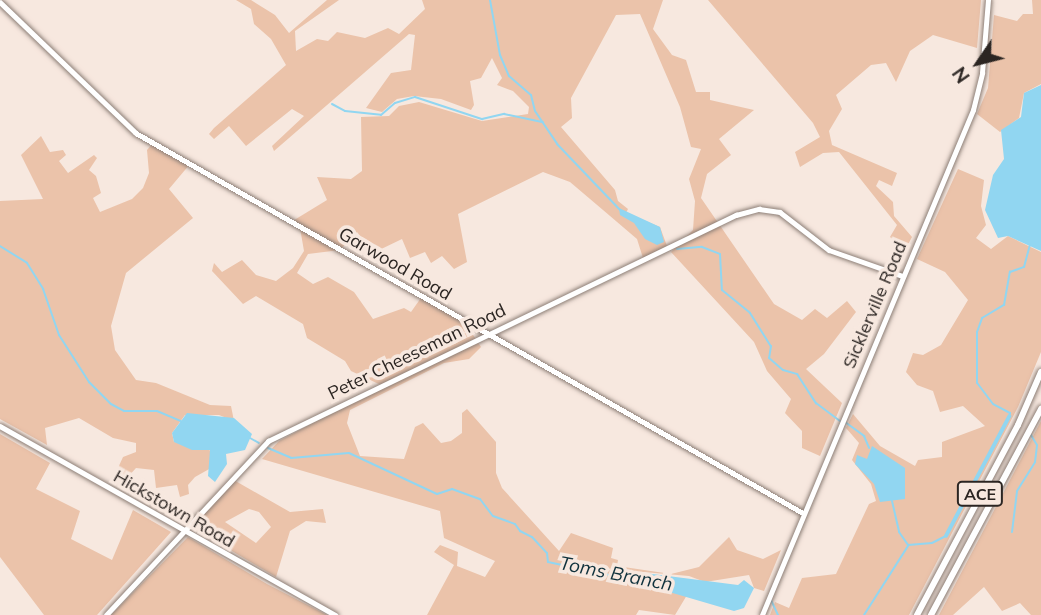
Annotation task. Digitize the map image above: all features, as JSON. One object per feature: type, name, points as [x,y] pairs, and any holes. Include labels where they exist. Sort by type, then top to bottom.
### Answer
[{"type":"highway","name":"ACE","points":[[917,615],[1018,425],[1041,372]]},
{"type":"highway","name":"ACE","points":[[931,615],[1041,409]]},
{"type":"street","name":"Sicklerville Road","points":[[762,615],[975,102],[988,0]]},
{"type":"street","name":"Garwood Road","points":[[0,2],[136,133],[803,513]]},
{"type":"street","name":"Peter Cheeseman Road","points":[[106,615],[268,441],[743,212],[774,210],[791,217],[829,250],[902,276]]},
{"type":"street","name":"Hickstown Road","points":[[0,426],[335,615]]},
{"type":"shaded area","points":[[236,0],[251,0],[275,15],[289,33],[327,0],[339,0],[295,31],[296,51],[317,39],[328,41],[337,32],[365,38],[388,28],[399,34],[425,9],[422,0],[663,0],[653,29],[672,55],[686,60],[696,92],[710,92],[710,100],[754,110],[719,139],[731,155],[707,174],[701,198],[774,304],[802,320],[815,309],[827,318],[847,301],[856,312],[824,354],[806,369],[842,403],[820,456],[802,448],[802,431],[785,413],[791,399],[767,371],[754,342],[671,252],[693,230],[695,201],[689,179],[701,149],[691,147],[680,107],[640,14],[616,15],[571,98],[572,118],[561,127],[615,190],[618,201],[628,209],[626,213],[660,227],[667,246],[643,258],[637,239],[570,182],[543,172],[458,214],[467,262],[454,269],[442,256],[431,263],[425,252],[410,258],[402,239],[373,253],[357,232],[340,250],[308,254],[297,273],[313,284],[328,277],[354,292],[373,319],[404,308],[411,312],[423,295],[462,318],[481,347],[469,359],[444,363],[350,410],[347,423],[360,456],[404,459],[415,427],[423,423],[441,443],[451,441],[462,433],[462,413],[467,409],[496,442],[496,473],[502,488],[559,551],[571,533],[613,548],[611,558],[618,560],[617,566],[671,574],[699,567],[729,537],[737,550],[763,559],[781,550],[764,591],[754,588],[749,575],[705,582],[689,576],[632,571],[625,582],[687,595],[675,615],[639,610],[636,615],[427,615],[454,565],[434,552],[440,545],[458,552],[457,566],[485,577],[495,561],[444,538],[440,511],[262,459],[279,441],[383,386],[351,371],[345,361],[307,338],[303,324],[256,296],[243,304],[212,271],[214,263],[222,272],[242,260],[256,275],[276,281],[293,268],[304,251],[300,228],[291,222],[327,200],[317,177],[351,179],[362,171],[361,117],[389,116],[399,106],[419,102],[482,121],[528,114],[529,107],[513,91],[497,85],[502,78],[492,58],[481,78],[470,81],[474,105],[471,110],[441,99],[414,96],[397,99],[382,112],[366,108],[391,73],[411,70],[415,35],[409,34],[274,151],[272,146],[304,116],[292,109],[246,146],[229,126],[214,139],[209,134],[214,128],[286,65],[271,39],[254,24],[251,9]]},
{"type":"shaded area","points":[[708,0],[981,0],[977,48],[933,35],[910,51],[896,82],[886,63],[871,65],[836,95],[842,109],[829,131],[832,145],[897,173],[892,186],[879,180],[876,186],[893,202],[894,216],[912,237],[905,250],[890,237],[897,225],[839,152],[823,153],[800,167],[795,152],[820,137],[813,123]]},
{"type":"shaded area","points":[[1032,0],[1041,0],[1041,84],[1024,93],[1019,118],[1000,132],[977,114],[988,88],[994,15],[1017,21],[1023,14],[1033,14]]},
{"type":"shaded area","points":[[41,136],[50,152],[63,150],[66,155],[59,161],[68,173],[94,155],[97,158],[89,170],[96,176],[101,193],[93,198],[100,212],[132,199],[143,188],[149,173],[147,150],[154,142],[190,164],[169,189],[193,218],[126,273],[111,326],[115,350],[136,380],[156,383],[210,405],[231,406],[234,421],[219,415],[185,415],[172,433],[174,442],[206,446],[211,452],[211,468],[195,477],[188,485],[189,494],[180,497],[177,485],[156,488],[154,470],[136,468],[125,480],[112,481],[123,457],[136,452],[136,443],[113,438],[79,418],[45,428],[47,445],[0,419],[0,201],[43,199],[21,155]]},
{"type":"shaded area","points":[[958,169],[984,180],[981,206],[986,225],[976,238],[991,249],[1008,236],[1041,252],[1041,352],[1018,407],[909,615],[770,615],[775,602],[789,608],[802,578],[836,574],[869,504],[876,501],[871,484],[852,460],[859,443],[846,428],[853,414],[880,446],[915,466],[918,460],[942,457],[942,442],[985,426],[963,406],[940,412],[933,391],[917,385],[906,372],[913,353],[923,355],[941,345],[968,300],[945,272],[917,259]]},
{"type":"shaded area","points":[[1041,421],[1041,615],[1031,615],[1020,603],[1002,611],[984,587],[953,615],[939,615]]},
{"type":"shaded area","points":[[0,434],[50,463],[36,489],[80,511],[71,539],[112,560],[133,510],[171,532],[97,615],[44,615],[0,557]]},
{"type":"shaded area","points":[[232,479],[290,512],[323,509],[326,523],[306,521],[290,531],[276,577],[188,525]],"holes":[[[249,509],[259,512],[271,527],[256,543],[225,522]]]},
{"type":"shaded area","points":[[188,537],[267,584],[327,615],[111,615]]},
{"type":"water","points":[[1041,85],[1041,251],[1008,236],[998,238],[985,210],[993,175],[1004,159],[1001,130],[1021,117],[1024,93]]},
{"type":"water","points":[[619,208],[660,227],[664,242],[657,245],[645,239],[634,223],[620,215]]},
{"type":"water","points":[[187,413],[234,418],[252,434],[245,450],[226,454],[227,464],[215,482],[208,476],[210,450],[192,450],[174,442],[172,433]]},
{"type":"water","points":[[872,446],[905,468],[905,499],[880,502],[874,484],[855,464],[857,455],[867,459]]},
{"type":"water","points":[[629,571],[738,585],[744,580],[754,588],[744,608],[734,611],[618,577]]},
{"type":"waterway","points":[[490,0],[500,55],[509,76],[531,95],[535,111],[557,144],[620,210]]},
{"type":"waterway","points":[[332,104],[345,111],[381,115],[395,103],[415,97],[482,119],[504,114],[543,122]]},
{"type":"waterway","points":[[1009,417],[1010,413],[993,404],[977,383],[977,332],[982,318],[1004,305],[1010,272],[1024,267],[1030,245]]},
{"type":"waterway","name":"Toms Branch","points":[[0,246],[27,263],[43,289],[59,335],[89,382],[111,404],[124,411],[157,411],[181,421]]},
{"type":"waterway","points":[[677,249],[702,247],[720,254],[722,290],[750,313],[771,346],[769,358],[783,370],[797,374],[816,403],[840,421]]},
{"type":"waterway","points":[[946,536],[1009,417]]},
{"type":"waterway","points":[[845,422],[864,436],[869,448]]},
{"type":"waterway","points":[[1012,532],[1017,491],[1035,462],[1037,445],[1031,435]]},
{"type":"waterway","name":"Toms Branch","points":[[250,438],[259,443]]},
{"type":"waterway","name":"Toms Branch","points":[[268,448],[291,458],[349,453],[437,494],[452,489],[480,499],[493,516],[515,524],[520,531],[532,537],[547,553],[548,562],[618,577]]},
{"type":"waterway","points":[[892,501],[899,532],[908,545]]},
{"type":"waterway","points":[[908,545],[932,543],[946,536]]},
{"type":"waterway","points":[[864,615],[908,546]]},
{"type":"waterway","name":"Toms Branch","points":[[771,600],[778,615]]}]
